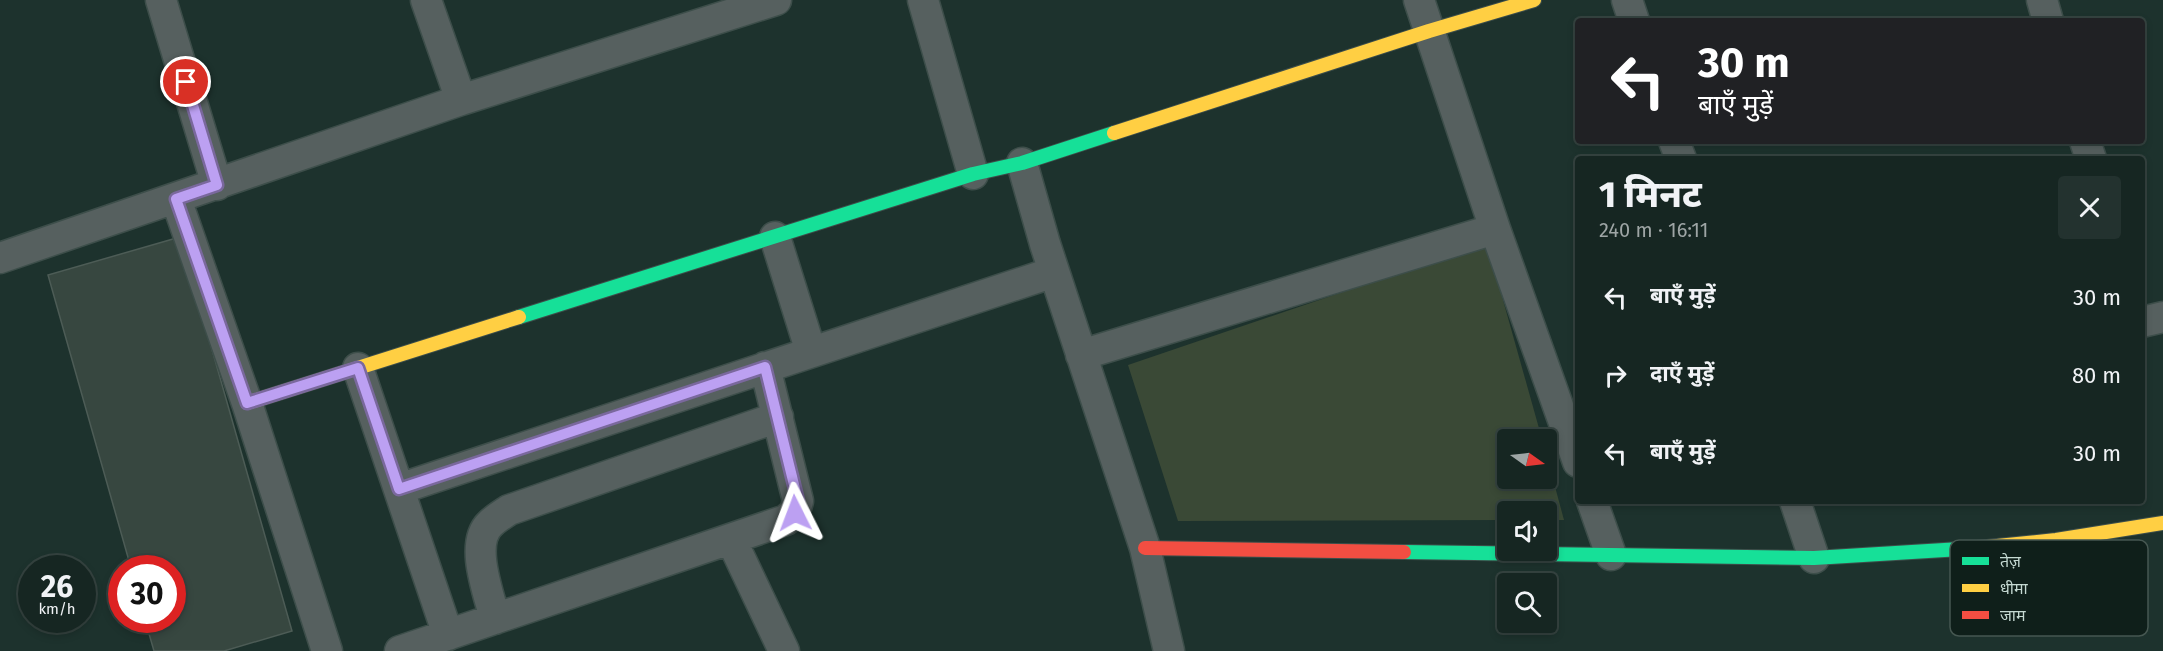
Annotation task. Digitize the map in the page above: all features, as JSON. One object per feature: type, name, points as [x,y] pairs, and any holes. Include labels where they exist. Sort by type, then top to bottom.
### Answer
[{"type":"street","points":[[161,0],[217,185]]},
{"type":"street","points":[[426,0],[461,100]]},
{"type":"street","points":[[0,258],[461,100],[776,0]]},
{"type":"street","points":[[923,0],[973,174]]},
{"type":"street","points":[[1419,0],[1495,229],[1575,454]]},
{"type":"street","points":[[247,403],[973,174],[1022,163],[1430,31],[1534,0]]},
{"type":"street","points":[[1627,0],[1633,18]]},
{"type":"street","points":[[2042,0],[2047,18]]},
{"type":"street","points":[[1022,163],[1054,272],[1145,549],[1169,651]]},
{"type":"street","points":[[176,199],[247,403],[327,651]]},
{"type":"street","points":[[1081,355],[1495,229]]},
{"type":"street","points":[[775,237],[812,352]]},
{"type":"street","points":[[399,489],[1054,272]]},
{"type":"street","points":[[2145,321],[2163,317]]},
{"type":"street","points":[[400,651],[786,520],[795,513],[798,501],[765,367]]},
{"type":"street","points":[[358,368],[448,635]]},
{"type":"street","points":[[495,619],[480,556],[481,539],[489,525],[509,510],[778,417]]},
{"type":"street","points":[[1593,504],[1611,555]]},
{"type":"street","points":[[1796,504],[1814,558]]},
{"type":"street","points":[[2056,540],[2163,523]]},
{"type":"street","points":[[731,539],[784,651]]},
{"type":"street","points":[[1145,549],[1814,558],[1950,549]]},
{"type":"green space","points":[[1487,243],[1539,429],[1497,429],[1497,489],[1556,489],[1564,520],[1557,520],[1557,501],[1497,501],[1497,520],[1178,521],[1128,365]]},
{"type":"building","points":[[180,237],[292,631],[224,651],[154,651],[149,633],[186,633],[186,555],[127,555],[48,275]]},
{"type":"traffic: fast","points":[[519,317],[973,174],[1022,163],[1114,133]]},
{"type":"traffic: fast","points":[[1404,552],[1814,558],[1950,550]]},
{"type":"traffic: slow","points":[[1114,133],[1429,31],[1534,0]]},
{"type":"traffic: slow","points":[[247,403],[519,317]]},
{"type":"traffic: slow","points":[[2056,540],[2163,523]]},
{"type":"traffic: jam","points":[[1145,548],[1404,552]]},
{"type":"route","points":[[186,82],[217,185],[176,199],[247,403],[358,368],[399,489],[765,367],[798,501],[795,513]]}]
